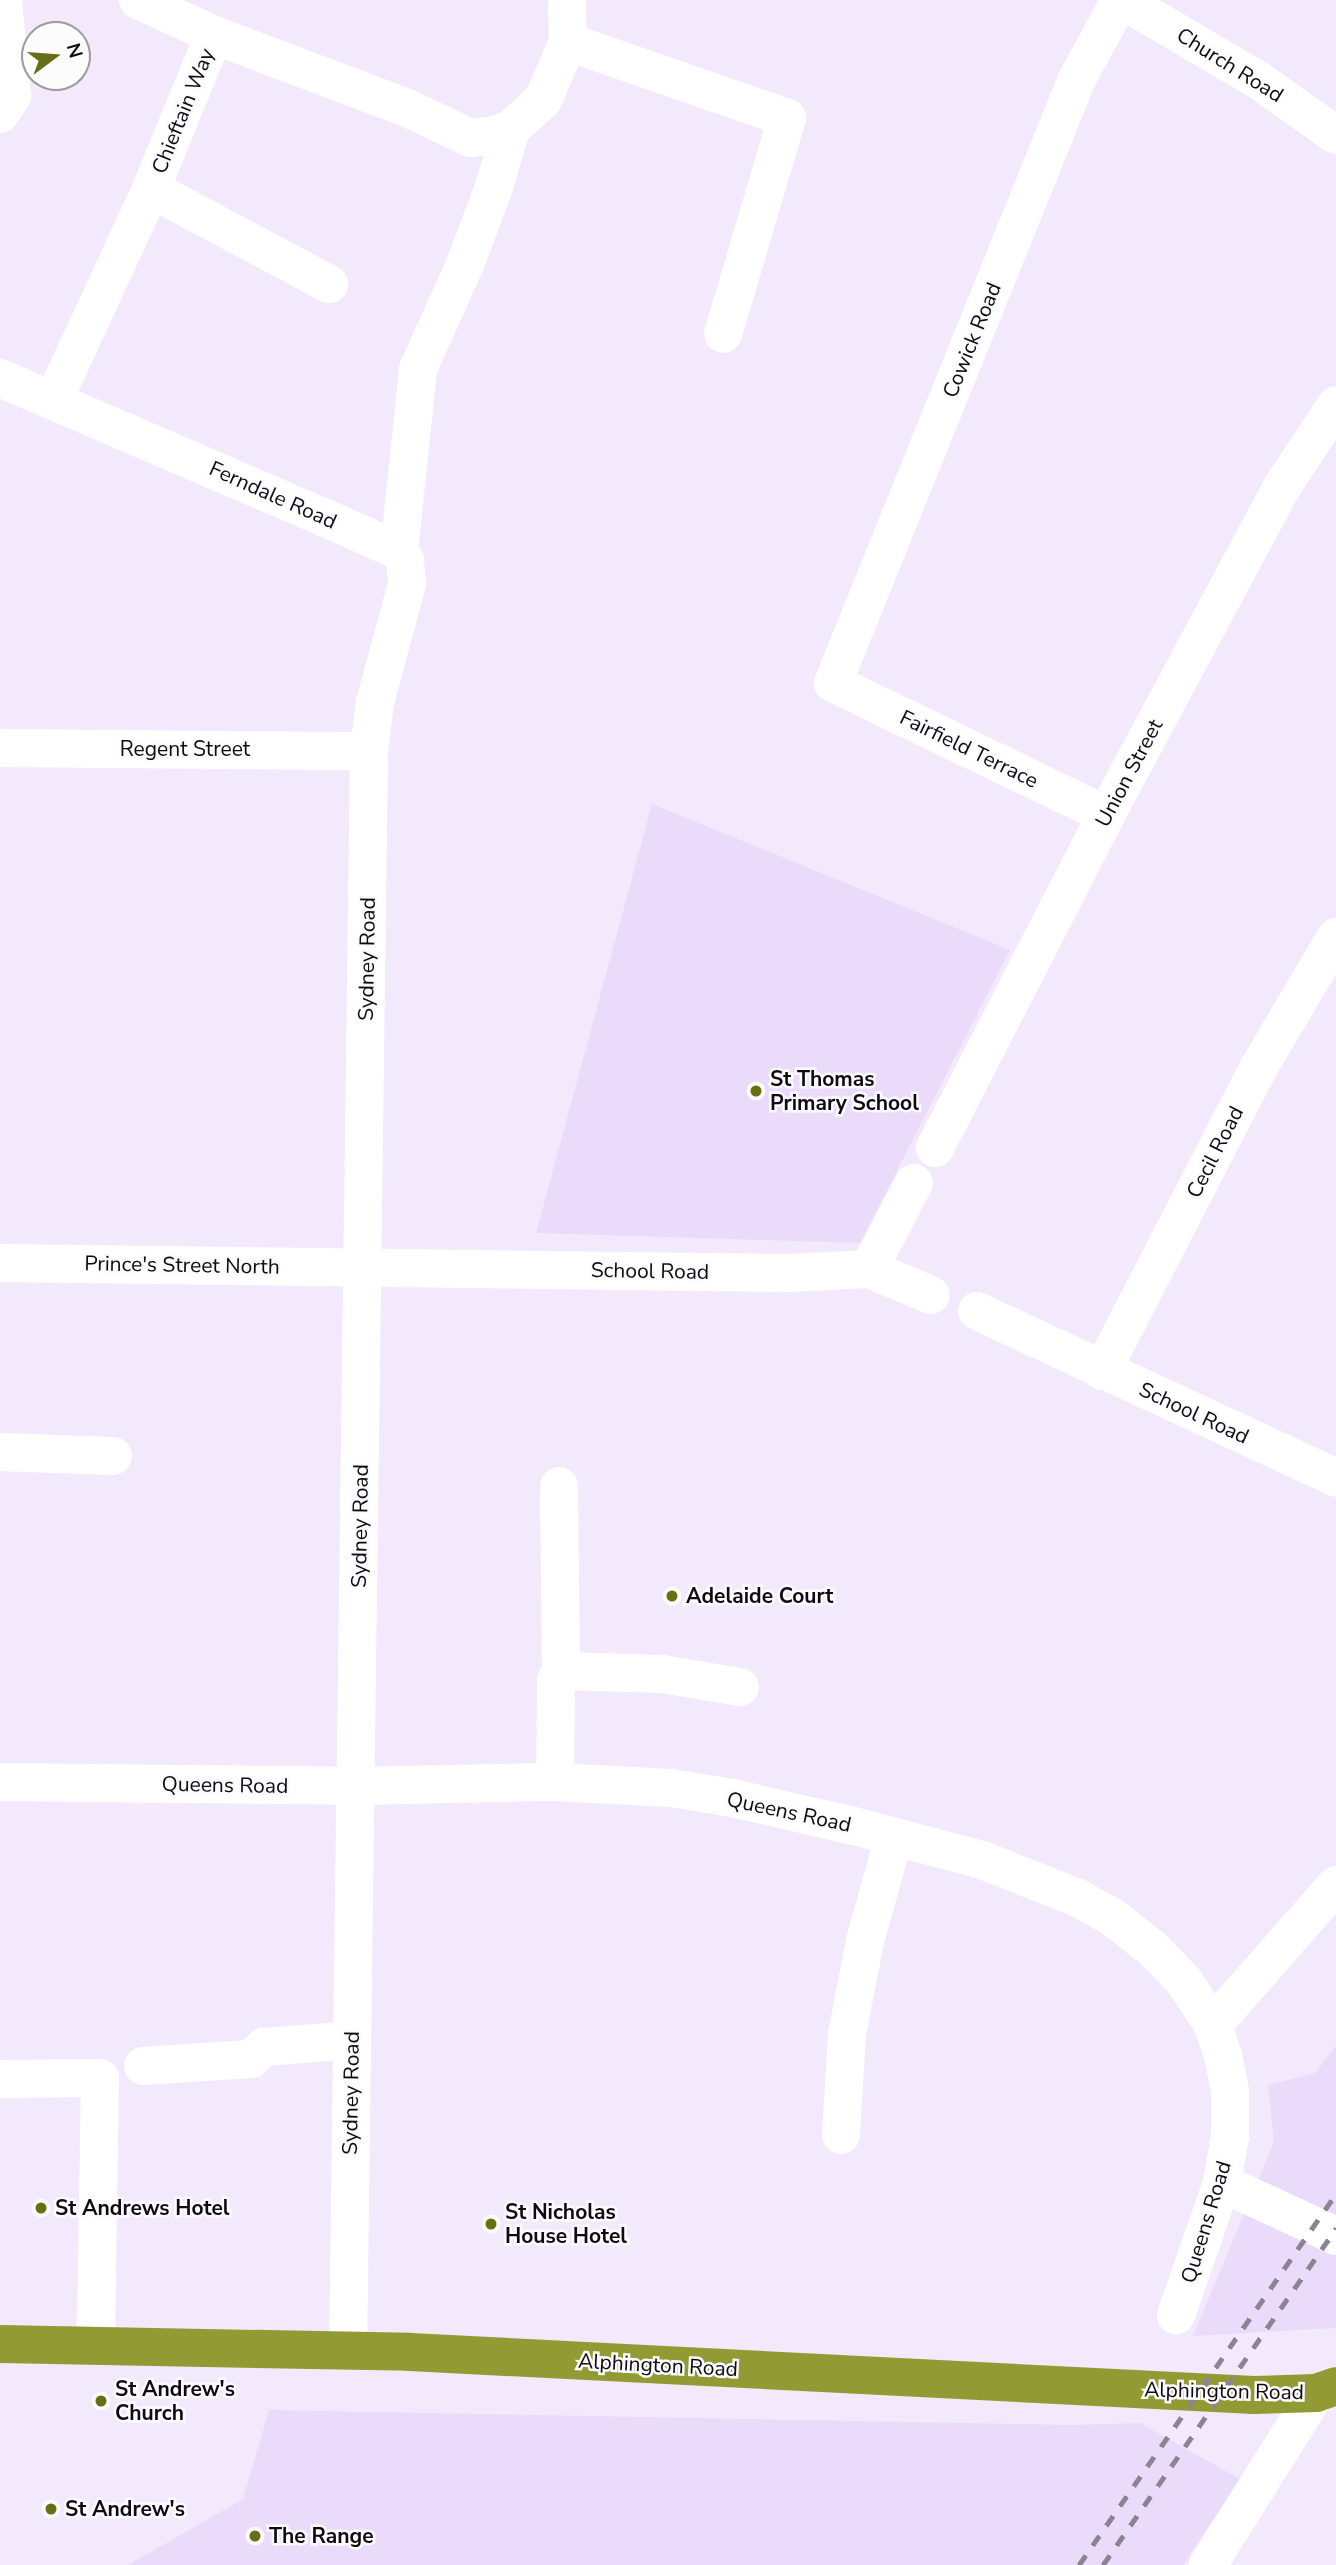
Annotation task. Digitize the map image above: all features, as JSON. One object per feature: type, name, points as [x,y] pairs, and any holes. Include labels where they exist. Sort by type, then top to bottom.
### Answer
[{"type":"highway","name":"Alphington Road","points":[[0,2344],[348,2350],[1254,2395],[1326,2390]]},
{"type":"street","points":[[0,114],[12,96],[3,0]]},
{"type":"street","points":[[138,0],[177,9],[214,35]]},
{"type":"street","name":"Chieftain Way","points":[[54,400],[151,189],[214,35],[405,107],[471,138],[494,135],[511,129],[544,100],[568,41],[567,0]]},
{"type":"street","name":"Church Road","points":[[1121,0],[1258,80],[1336,135]]},
{"type":"street","name":"Cowick Road","points":[[833,683],[1077,79],[1121,0]]},
{"type":"street","points":[[568,41],[786,118],[723,334]]},
{"type":"street","points":[[399,551],[418,369],[466,262],[495,187],[511,129]]},
{"type":"street","points":[[151,189],[329,284]]},
{"type":"street","name":"Ferndale Road","points":[[0,378],[399,551]]},
{"type":"street","name":"Union Street","points":[[935,1148],[1106,815],[1282,487],[1336,405]]},
{"type":"street","name":"Sydney Road","points":[[348,2350],[369,751],[375,703],[407,584],[405,560],[399,551]]},
{"type":"street","name":"Fairfield Terrace","points":[[833,683],[1106,815]]},
{"type":"street","name":"Regent Street","points":[[0,748],[369,751]]},
{"type":"street","name":"Cecil Road","points":[[1102,1371],[1259,1067],[1336,937]]},
{"type":"street","points":[[869,1269],[915,1183]]},
{"type":"street","name":"Prince's Street North","points":[[0,1263],[363,1268]]},
{"type":"street","name":"School Road","points":[[363,1268],[788,1273],[869,1269],[931,1295]]},
{"type":"street","name":"School Road","points":[[976,1311],[1336,1478]]},
{"type":"street","points":[[0,1452],[113,1456]]},
{"type":"street","points":[[555,1782],[556,1680],[561,1671],[559,1486]]},
{"type":"street","points":[[561,1671],[662,1674],[740,1687]]},
{"type":"street","name":"Queens Road","points":[[0,1782],[357,1786],[555,1782],[671,1788],[732,1798],[894,1836],[1031,1877],[1111,1916],[1184,1981],[1213,2025],[1230,2091],[1230,2136],[1222,2183],[1176,2315]]},
{"type":"street","points":[[841,2135],[847,2034],[865,1941],[894,1836]]},
{"type":"street","points":[[1213,2025],[1336,1885]]},
{"type":"street","points":[[143,2066],[251,2059],[264,2047],[352,2040]]},
{"type":"street","points":[[0,2079],[100,2078],[96,2345]]},
{"type":"street","points":[[1222,2183],[1336,2236]]},
{"type":"street","points":[[1218,2554],[1326,2390]]},
{"type":"shaded area","name":"St Thomas Primary School","points":[[652,804],[1010,950],[860,1243],[536,1233]]},
{"type":"shaded area","points":[[1336,2046],[1336,2328],[1193,2336],[1274,2142],[1268,2085],[1315,2073]]},
{"type":"shaded area","points":[[269,2410],[1070,2425],[1140,2423],[1240,2479],[1183,2565],[128,2565],[243,2499]]},
{"type":"railway","points":[[1079,2565],[1336,2194]]},
{"type":"railway","points":[[1103,2565],[1336,2228]]},
{"type":"place","name":"St Thomas Primary School","points":[[756,1091]]},
{"type":"place","name":"Adelaide Court","points":[[672,1596]]},
{"type":"place","name":"St Andrews Hotel","points":[[41,2208]]},
{"type":"place","name":"St Nicholas House Hotel","points":[[491,2224]]},
{"type":"place","name":"St Andrew's Church","points":[[101,2401]]},
{"type":"place","name":"St Andrew's","points":[[51,2509]]},
{"type":"place","name":"The Range","points":[[255,2536]]}]
